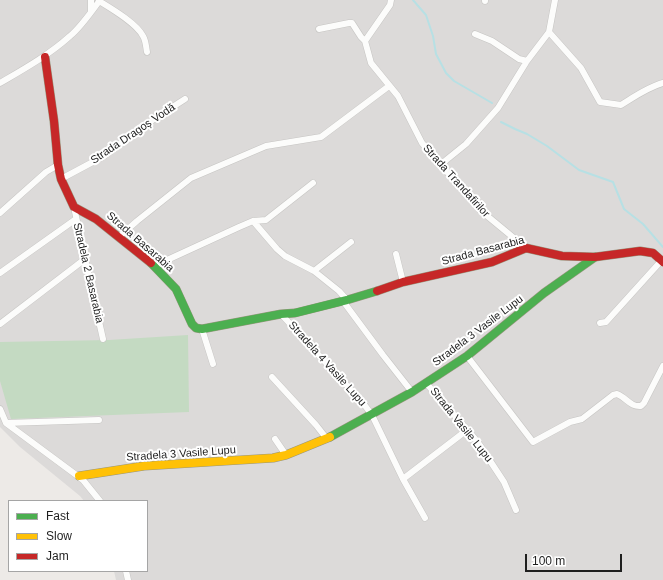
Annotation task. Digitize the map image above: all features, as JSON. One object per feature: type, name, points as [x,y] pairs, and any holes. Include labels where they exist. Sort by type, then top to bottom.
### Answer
[{"type":"street","points":[[91,0],[91,11]]},
{"type":"street","points":[[0,83],[45,57],[71,35],[99,0],[128,20],[138,30],[144,37],[147,52]]},
{"type":"street","points":[[319,29],[352,23],[361,37],[366,40],[390,5],[391,0]]},
{"type":"street","points":[[440,165],[466,144],[498,108],[527,61],[549,32],[555,0]]},
{"type":"street","points":[[549,32],[581,68],[600,102],[621,105],[640,93],[663,83]]},
{"type":"street","points":[[475,34],[492,41],[519,59],[527,61]]},
{"type":"street","name":"Strada Trandafirilor","points":[[366,40],[370,64],[398,96],[422,144],[480,210],[526,248]]},
{"type":"street","points":[[45,57],[58,165],[61,179],[74,207]]},
{"type":"street","points":[[119,237],[191,178],[266,146],[321,137],[389,86]]},
{"type":"street","name":"Strada Dragoș Vodă","points":[[61,179],[104,156],[151,121],[185,99]]},
{"type":"street","points":[[0,213],[46,172],[58,165]]},
{"type":"street","points":[[154,266],[239,227],[254,221],[266,220],[313,183]]},
{"type":"street","name":"Strada Basarabia","points":[[74,207],[96,219],[154,266],[176,289],[182,299],[192,324],[196,328],[202,329],[281,314],[295,313],[370,293],[403,282],[492,262],[526,248],[562,256],[595,257],[640,251],[653,253],[662,261],[606,322],[600,322]]},
{"type":"street","name":"Stradela 2 Basarabia","points":[[74,207],[84,259],[103,339]]},
{"type":"street","points":[[0,273],[76,219]]},
{"type":"street","points":[[254,221],[277,249],[285,256],[314,271],[339,291],[382,355],[412,392]]},
{"type":"street","points":[[314,271],[351,242]]},
{"type":"street","points":[[396,254],[403,282]]},
{"type":"street","name":"Stradela 3 Vasile Lupu","points":[[79,476],[144,466],[273,458],[286,455],[327,439],[412,392],[467,356],[544,293],[595,257]]},
{"type":"street","points":[[0,324],[84,259]]},
{"type":"street","name":"Stradela 4 Vasile Lupu","points":[[281,314],[372,414],[403,479],[425,518]]},
{"type":"street","name":"Strada Basarabia","points":[[202,329],[213,364]]},
{"type":"street","points":[[467,356],[533,442],[570,422],[582,418],[613,395],[617,394],[621,396],[634,406],[641,406],[663,366]]},
{"type":"street","points":[[272,377],[327,439]]},
{"type":"street","name":"Strada Vasile Lupu","points":[[426,383],[467,430],[498,471],[516,510]]},
{"type":"street","points":[[0,409],[6,423],[79,476],[99,500]]},
{"type":"street","points":[[6,423],[99,420]]},
{"type":"street","points":[[403,479],[467,430]]},
{"type":"street","points":[[275,439],[286,455]]},
{"type":"shaded area","points":[[0,0],[663,0],[663,580],[116,580],[114,572],[148,572],[148,500],[83,500],[20,447],[0,427]]},
{"type":"green space","points":[[188,335],[189,412],[11,419],[0,381],[0,342],[109,340]]},
{"type":"waterway","points":[[413,0],[426,15],[433,36],[436,54],[446,73],[454,81],[492,103]]},
{"type":"waterway","points":[[501,122],[527,134],[547,146],[579,170],[613,182],[624,209],[643,224],[663,247]]},
{"type":"traffic: fast","points":[[330,437],[412,392],[467,356],[544,293],[595,257]]},
{"type":"traffic: fast","points":[[151,263],[176,289],[192,324],[196,328],[202,329],[281,314],[295,313],[377,291]]},
{"type":"traffic: slow","points":[[79,476],[144,466],[273,458],[286,455],[330,437]]},
{"type":"traffic: jam","points":[[45,57],[54,121],[58,165],[61,179],[74,207],[96,219],[151,263]]},
{"type":"traffic: jam","points":[[377,291],[403,282],[492,262],[526,248],[562,256],[595,257],[640,251],[653,253],[663,262]]}]
